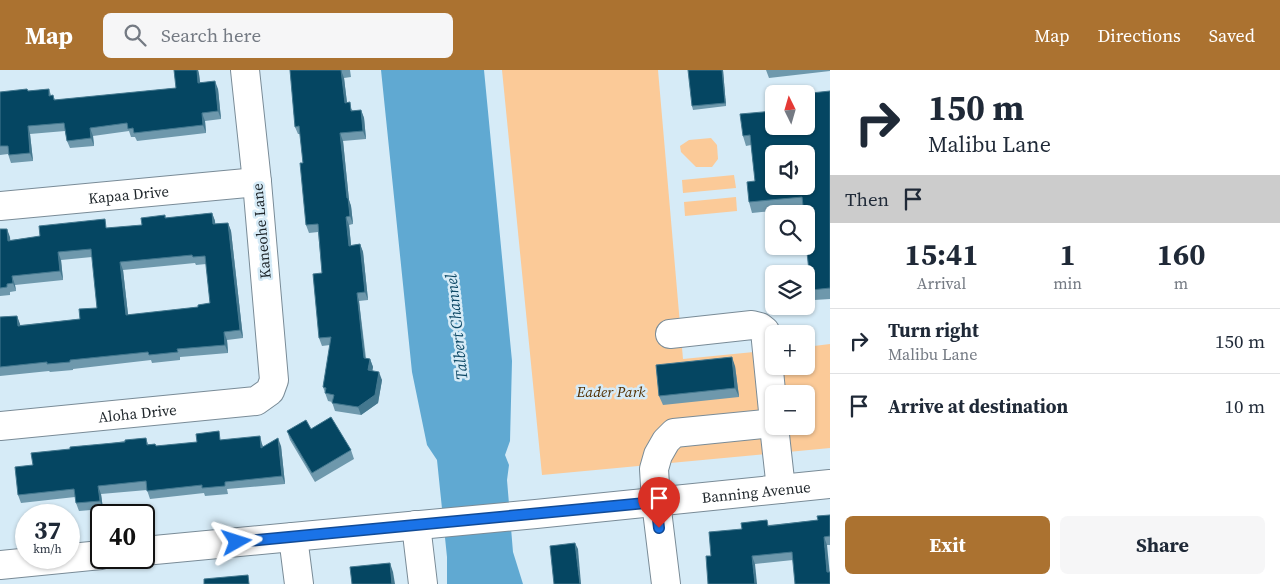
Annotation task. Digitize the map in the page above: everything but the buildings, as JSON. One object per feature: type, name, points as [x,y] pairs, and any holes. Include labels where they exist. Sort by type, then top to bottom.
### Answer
[{"type":"street","name":"Kaneohe Lane","points":[[245,70],[257,182],[274,380],[270,391]]},
{"type":"street","name":"Kapaa Drive","points":[[0,206],[257,182]]},
{"type":"street","points":[[670,334],[752,325],[760,327],[765,331],[770,385]]},
{"type":"street","name":"Aloha Drive","points":[[0,426],[256,401],[270,391]]},
{"type":"street","points":[[666,584],[654,469],[658,455],[666,441],[674,433],[765,425]]},
{"type":"street","points":[[775,435],[781,489]]},
{"type":"street","name":"Banning Avenue","points":[[155,550],[416,526],[830,484]]},
{"type":"street","points":[[416,526],[423,584]]},
{"type":"street","points":[[293,537],[298,584]]},
{"type":"street","points":[[0,565],[90,557]]},
{"type":"green space","name":"Eader Park","points":[[502,70],[658,70],[683,359],[765,351],[765,375],[815,375],[815,346],[830,344],[830,448],[542,475]]},
{"type":"green space","points":[[711,138],[717,145],[718,159],[712,167],[696,167],[681,152],[680,146],[689,140]]},
{"type":"green space","points":[[734,175],[736,188],[683,193],[682,180]]},
{"type":"green space","points":[[736,197],[737,211],[685,216],[684,202]]},
{"type":"water","name":"Talbert Channel","points":[[381,70],[484,70],[512,361],[510,441],[505,455],[509,465],[507,480],[513,552],[523,584],[447,584],[447,557],[437,460],[427,445],[412,372]]},
{"type":"route","points":[[237,542],[656,502],[659,528]]}]
